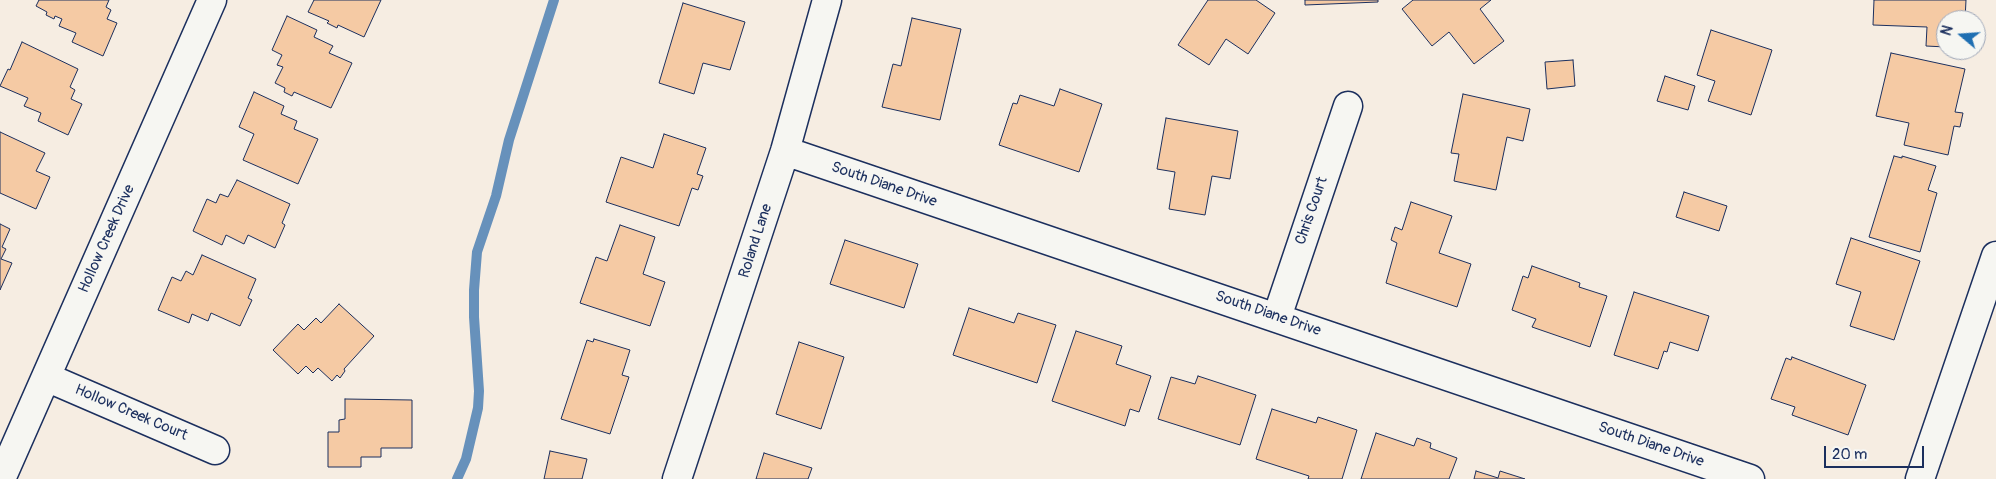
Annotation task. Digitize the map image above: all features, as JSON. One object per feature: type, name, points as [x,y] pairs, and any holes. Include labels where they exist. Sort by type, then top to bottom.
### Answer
[{"type":"street","name":"Hollow Creek Drive","points":[[1,479],[212,0]]},
{"type":"street","name":"Roland Lane","points":[[677,479],[786,151],[827,0]]},
{"type":"street","name":"Chris Court","points":[[1277,317],[1348,106]]},
{"type":"street","name":"South Diane Drive","points":[[786,151],[1750,479]]},
{"type":"street","points":[[1920,479],[1996,256]]},
{"type":"street","name":"Hollow Creek Court","points":[[46,377],[215,450]]},
{"type":"building","points":[[39,0],[109,0],[106,7],[111,10],[107,19],[117,23],[103,56],[72,42],[76,33],[59,26],[62,19],[55,16],[54,19],[46,15],[47,12],[36,6]]},
{"type":"building","points":[[314,0],[381,0],[364,37],[338,25],[337,28],[327,23],[329,21],[308,12]]},
{"type":"building","points":[[1208,0],[1256,0],[1275,13],[1248,54],[1226,39],[1209,65],[1178,45]]},
{"type":"building","points":[[1305,0],[1378,0],[1378,2],[1305,5]]},
{"type":"building","points":[[1413,0],[1491,0],[1480,9],[1504,41],[1474,64],[1449,32],[1432,46],[1402,9]]},
{"type":"building","points":[[1874,0],[1966,0],[1966,10],[1936,10],[1936,46],[1926,46],[1927,27],[1873,25]]},
{"type":"building","points":[[683,3],[745,22],[730,70],[703,63],[694,94],[659,83]]},
{"type":"building","points":[[287,16],[317,30],[314,37],[333,46],[329,53],[352,63],[331,108],[294,92],[292,96],[284,92],[285,88],[275,83],[283,67],[277,65],[282,55],[272,50]]},
{"type":"building","points":[[912,18],[961,29],[940,120],[882,107],[893,64],[901,66]]},
{"type":"building","points":[[1711,30],[1772,50],[1751,115],[1708,101],[1715,81],[1697,75]]},
{"type":"building","points":[[22,42],[78,69],[70,87],[75,90],[71,99],[82,104],[68,135],[38,121],[41,113],[24,106],[28,98],[0,86],[8,69],[10,70]]},
{"type":"building","points":[[1891,53],[1965,69],[1955,112],[1963,113],[1960,127],[1954,126],[1948,155],[1904,145],[1909,123],[1876,116]]},
{"type":"building","points":[[1573,60],[1575,86],[1547,89],[1545,62]]},
{"type":"building","points":[[1665,76],[1695,86],[1688,110],[1657,101]]},
{"type":"building","points":[[1060,89],[1102,104],[1079,172],[999,145],[1013,103],[1017,104],[1020,95],[1054,106]]},
{"type":"building","points":[[254,92],[284,106],[281,114],[297,121],[294,129],[318,139],[298,184],[243,160],[254,134],[239,127]]},
{"type":"building","points":[[1463,94],[1530,109],[1523,141],[1507,137],[1496,190],[1454,181],[1459,154],[1451,153]]},
{"type":"building","points":[[1166,118],[1238,131],[1230,179],[1212,176],[1205,215],[1169,209],[1175,172],[1157,169]]},
{"type":"building","points":[[0,132],[45,153],[36,171],[50,177],[36,209],[0,193]]},
{"type":"building","points":[[664,134],[706,148],[697,174],[703,176],[698,190],[692,188],[679,226],[606,202],[621,157],[653,168]]},
{"type":"building","points":[[1894,156],[1902,158],[1902,156],[1936,166],[1928,190],[1937,193],[1920,252],[1869,237]]},
{"type":"building","points":[[237,180],[290,204],[282,223],[285,225],[275,248],[248,235],[244,244],[226,235],[222,245],[193,231],[207,199],[216,203],[220,194],[228,197]]},
{"type":"building","points":[[1684,192],[1727,206],[1719,231],[1676,217]]},
{"type":"building","points":[[1411,202],[1452,216],[1439,253],[1471,264],[1457,307],[1386,283],[1397,243],[1391,240],[1395,227],[1402,230]]},
{"type":"building","points":[[0,224],[10,229],[2,247],[6,249],[1,259],[12,263],[0,290]]},
{"type":"building","points":[[620,225],[655,237],[643,274],[665,282],[650,326],[580,303],[596,257],[607,261]]},
{"type":"building","points":[[1851,238],[1920,261],[1894,340],[1850,326],[1861,292],[1836,284]]},
{"type":"building","points":[[845,240],[918,264],[904,308],[830,284]]},
{"type":"building","points":[[202,255],[256,279],[248,298],[252,300],[240,326],[211,313],[208,321],[192,314],[189,323],[158,310],[172,277],[181,281],[186,271],[193,275]]},
{"type":"building","points":[[1532,266],[1580,283],[1579,287],[1607,296],[1590,347],[1532,327],[1536,319],[1512,310],[1523,276],[1528,278]]},
{"type":"building","points":[[1634,292],[1709,316],[1698,351],[1670,342],[1667,352],[1664,351],[1658,369],[1614,355]]},
{"type":"building","points":[[339,304],[374,336],[344,369],[345,371],[340,378],[337,375],[332,381],[318,368],[313,373],[306,366],[298,374],[273,350],[298,324],[304,330],[316,318],[321,323]]},
{"type":"building","points":[[969,308],[1014,323],[1018,313],[1056,325],[1037,383],[953,355]]},
{"type":"building","points":[[1076,331],[1122,346],[1116,364],[1151,376],[1139,412],[1130,409],[1125,426],[1052,401]]},
{"type":"building","points":[[594,339],[630,350],[622,375],[629,377],[610,434],[561,419],[587,340],[593,342]]},
{"type":"building","points":[[799,342],[844,357],[821,429],[776,414]]},
{"type":"building","points":[[1792,357],[1866,385],[1848,435],[1792,415],[1795,407],[1771,399],[1786,358],[1791,360]]},
{"type":"building","points":[[1198,376],[1256,395],[1240,445],[1158,419],[1171,377],[1195,384]]},
{"type":"building","points":[[345,399],[412,400],[412,448],[381,448],[381,457],[361,457],[361,467],[328,467],[328,432],[339,432],[339,420],[345,419]]},
{"type":"building","points":[[1272,409],[1316,423],[1318,417],[1357,430],[1342,479],[1308,479],[1309,476],[1256,459]]},
{"type":"building","points":[[1376,433],[1414,446],[1417,438],[1431,443],[1430,448],[1457,458],[1449,479],[1361,479]]},
{"type":"building","points":[[550,451],[587,459],[582,479],[544,479]]},
{"type":"building","points":[[764,453],[812,468],[808,479],[756,479]]},
{"type":"building","points":[[1476,471],[1498,478],[1500,471],[1525,479],[1474,479]]},
{"type":"waterway","points":[[457,479],[466,459],[478,408],[479,391],[474,317],[477,252],[496,196],[509,140],[554,0]]}]
